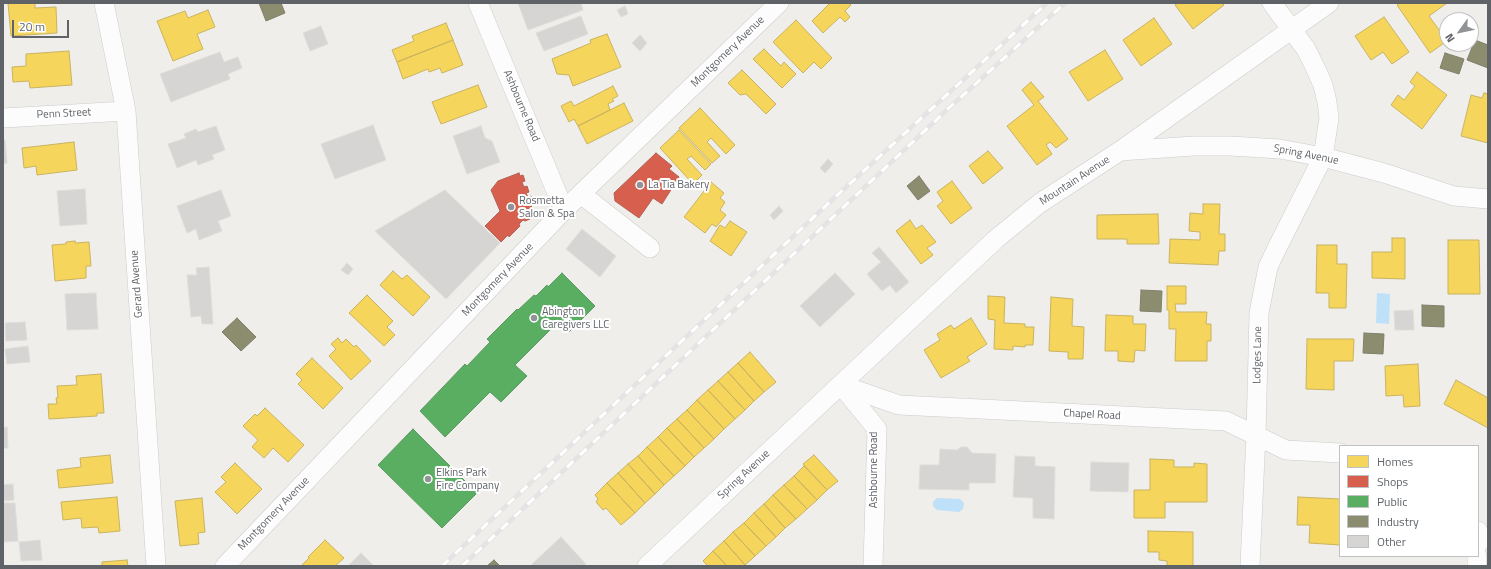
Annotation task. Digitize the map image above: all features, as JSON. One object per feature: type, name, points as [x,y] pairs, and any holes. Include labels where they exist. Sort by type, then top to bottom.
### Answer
[{"type":"street","name":"Gerard Avenue","points":[[104,3],[126,111],[156,566]]},
{"type":"street","name":"Ashbourne Road","points":[[478,3],[564,210]]},
{"type":"street","name":"Montgomery Avenue","points":[[225,566],[564,210],[779,3]]},
{"type":"street","name":"Lodges Lane","points":[[1250,566],[1256,434],[1258,313],[1268,268],[1323,157],[1329,118],[1323,85],[1312,60],[1306,49],[1272,3]]},
{"type":"street","name":"Mountain Avenue","points":[[841,385],[996,239],[1040,203],[1120,151],[1329,3]]},
{"type":"street","name":"Penn Street","points":[[3,118],[126,111]]},
{"type":"street","name":"Spring Avenue","points":[[1120,151],[1194,146],[1230,146],[1280,149],[1323,157],[1384,173],[1454,196],[1488,199]]},
{"type":"street","points":[[581,194],[650,248]]},
{"type":"street","name":"Ashbourne Road","points":[[841,385],[877,429],[873,566]]},
{"type":"street","name":"Spring Avenue","points":[[647,566],[841,385]]},
{"type":"street","name":"Chapel Road","points":[[841,385],[899,405],[1226,421],[1256,434],[1286,450],[1339,453]]},
{"type":"water","points":[[1377,293],[1390,294],[1389,324],[1376,323]]},
{"type":"water","points":[[937,498],[960,499],[964,503],[963,509],[959,512],[937,510],[933,506],[933,502]]},
{"type":"building: Homes","points":[[8,3],[35,3],[35,8],[56,7],[57,33],[11,36]]},
{"type":"building: Homes","points":[[830,3],[849,3],[851,5],[845,11],[850,17],[845,22],[840,17],[823,33],[812,21]]},
{"type":"building: Homes","points":[[1178,3],[1222,3],[1224,5],[1193,29],[1175,5]]},
{"type":"building: Homes","points":[[1400,3],[1447,3],[1429,16],[1439,30],[1439,47],[1430,53],[1397,5]]},
{"type":"building: Homes","points":[[208,10],[215,27],[197,34],[203,49],[173,61],[157,21],[185,11],[188,18]]},
{"type":"building: Homes","points":[[1384,17],[1409,52],[1392,64],[1383,52],[1371,60],[1355,36]]},
{"type":"building: Homes","points":[[1154,18],[1172,44],[1141,66],[1123,40]]},
{"type":"building: Homes","points":[[796,20],[832,58],[821,69],[814,62],[803,73],[773,42]]},
{"type":"building: Homes","points":[[446,23],[453,40],[397,62],[392,50],[414,41],[412,36]]},
{"type":"building: Homes","points":[[607,34],[621,67],[573,86],[569,75],[557,74],[552,59],[591,43],[590,40]]},
{"type":"building: Homes","points":[[453,40],[463,65],[442,73],[440,68],[429,72],[428,69],[403,79],[397,62]]},
{"type":"building: Homes","points":[[764,49],[781,66],[784,62],[796,74],[782,88],[753,59]]},
{"type":"building: Homes","points":[[1105,50],[1123,79],[1088,101],[1069,72]]},
{"type":"building: Homes","points":[[69,51],[72,85],[30,88],[29,81],[13,82],[12,67],[26,66],[26,54]]},
{"type":"building: Homes","points":[[742,70],[776,104],[766,114],[746,94],[740,95],[728,83]]},
{"type":"building: Homes","points":[[1417,72],[1447,95],[1422,129],[1391,105],[1398,95],[1404,100],[1415,86],[1410,82]]},
{"type":"building: Homes","points":[[1031,82],[1044,97],[1038,101],[1068,139],[1056,148],[1050,142],[1046,145],[1052,154],[1037,165],[1007,126],[1034,105],[1022,90]]},
{"type":"building: Homes","points":[[478,85],[487,107],[441,124],[432,102]]},
{"type":"building: Homes","points":[[613,86],[618,96],[612,99],[614,101],[608,104],[610,110],[578,126],[574,119],[569,122],[561,106],[571,101],[574,106]]},
{"type":"building: Homes","points":[[1484,93],[1488,94],[1488,143],[1461,136],[1471,95],[1482,98]]},
{"type":"building: Homes","points":[[624,103],[633,121],[587,144],[578,126]]},
{"type":"building: Homes","points":[[700,108],[735,145],[726,154],[711,138],[707,142],[720,156],[712,163],[679,128]]},
{"type":"building: Homes","points":[[679,130],[711,164],[705,170],[691,156],[687,159],[702,175],[693,184],[660,148]]},
{"type":"building: Homes","points":[[74,142],[77,170],[37,175],[36,166],[24,168],[22,148]]},
{"type":"building: Homes","points":[[988,151],[1003,168],[983,184],[969,166]]},
{"type":"building: Homes","points":[[952,181],[972,208],[951,224],[937,206],[943,201],[937,192]]},
{"type":"building: Homes","points":[[711,182],[724,193],[720,198],[725,202],[720,210],[726,215],[716,227],[712,224],[705,233],[684,217]]},
{"type":"building: Homes","points":[[1203,204],[1220,204],[1219,234],[1225,234],[1225,251],[1219,251],[1218,265],[1169,263],[1170,239],[1200,240],[1200,232],[1189,231],[1190,213],[1203,214]]},
{"type":"building: Homes","points":[[1158,214],[1159,244],[1127,244],[1127,239],[1097,239],[1097,215]]},
{"type":"building: Homes","points":[[910,220],[916,229],[922,225],[936,242],[927,248],[933,255],[921,264],[896,231]]},
{"type":"building: Homes","points":[[730,221],[747,232],[731,256],[710,241],[720,225],[725,228]]},
{"type":"building: Homes","points":[[1392,238],[1405,238],[1405,279],[1372,278],[1372,252],[1392,252]]},
{"type":"building: Homes","points":[[1448,240],[1479,240],[1480,294],[1448,294]]},
{"type":"building: Homes","points":[[75,241],[75,243],[89,242],[91,266],[86,266],[86,278],[55,281],[52,245],[66,244],[66,242]]},
{"type":"building: Homes","points":[[1317,245],[1337,245],[1337,264],[1347,264],[1346,308],[1329,308],[1329,293],[1316,293]]},
{"type":"building: Homes","points":[[393,271],[402,279],[407,275],[430,297],[413,316],[380,285]]},
{"type":"building: Homes","points":[[1167,286],[1186,286],[1186,304],[1175,304],[1176,312],[1207,312],[1206,324],[1211,324],[1211,341],[1207,341],[1207,361],[1175,361],[1176,329],[1169,329]]},
{"type":"building: Homes","points":[[367,295],[393,321],[387,327],[395,335],[384,346],[349,313]]},
{"type":"building: Homes","points":[[988,296],[1005,297],[1004,323],[1025,324],[1025,327],[1034,327],[1033,345],[1025,345],[1025,347],[1013,346],[1013,350],[994,349],[995,320],[988,319]]},
{"type":"building: Homes","points":[[1051,297],[1073,299],[1072,326],[1084,327],[1083,359],[1068,359],[1068,352],[1049,351]]},
{"type":"building: Homes","points":[[1106,315],[1133,316],[1133,324],[1146,324],[1145,351],[1135,350],[1134,362],[1118,361],[1118,351],[1105,351]]},
{"type":"building: Homes","points":[[971,318],[987,344],[967,357],[970,361],[941,378],[924,350],[940,340],[937,334],[951,325],[954,329]]},
{"type":"building: Homes","points":[[338,338],[342,343],[346,339],[354,347],[356,345],[371,361],[351,380],[329,356],[336,349],[331,344]]},
{"type":"building: Homes","points":[[1307,339],[1354,339],[1353,361],[1334,361],[1334,390],[1306,389]]},
{"type":"building: Homes","points":[[750,352],[776,382],[764,392],[738,363]]},
{"type":"building: Homes","points":[[312,358],[343,388],[323,409],[298,384],[302,380],[296,374]]},
{"type":"building: Homes","points":[[738,363],[764,392],[754,401],[728,372]]},
{"type":"building: Homes","points":[[1418,364],[1420,406],[1404,407],[1403,395],[1386,396],[1385,366]]},
{"type":"building: Homes","points":[[728,372],[754,401],[745,410],[718,381]]},
{"type":"building: Homes","points":[[101,374],[104,413],[97,413],[97,416],[49,419],[48,404],[57,404],[57,386],[77,385],[76,376]]},
{"type":"building: Homes","points":[[1456,380],[1488,398],[1488,428],[1444,404]]},
{"type":"building: Homes","points":[[718,381],[745,410],[735,419],[708,390]]},
{"type":"building: Homes","points":[[708,390],[735,419],[724,429],[697,400]]},
{"type":"building: Homes","points":[[697,400],[724,429],[714,439],[687,410]]},
{"type":"building: Homes","points":[[265,408],[304,445],[288,462],[273,448],[264,458],[252,447],[258,440],[243,426],[255,414],[257,416]]},
{"type":"building: Homes","points":[[687,410],[714,439],[704,448],[677,419]]},
{"type":"building: Homes","points":[[677,419],[704,448],[694,457],[667,428]]},
{"type":"building: Homes","points":[[667,428],[694,457],[685,466],[658,437]]},
{"type":"building: Homes","points":[[658,437],[685,466],[674,476],[647,447]]},
{"type":"building: Homes","points":[[647,447],[674,476],[664,485],[638,456]]},
{"type":"building: Homes","points":[[110,455],[113,483],[59,488],[57,470],[81,467],[80,458]]},
{"type":"building: Homes","points":[[814,455],[838,481],[827,490],[803,464]]},
{"type":"building: Homes","points":[[638,456],[664,485],[655,494],[628,464]]},
{"type":"building: Homes","points":[[1150,459],[1174,460],[1174,467],[1194,467],[1194,463],[1207,464],[1207,502],[1165,502],[1165,518],[1134,518],[1134,490],[1150,490]]},
{"type":"building: Homes","points":[[235,463],[262,489],[237,514],[215,492],[226,482],[221,477]]},
{"type":"building: Homes","points":[[628,464],[655,494],[645,503],[618,473]]},
{"type":"building: Homes","points":[[804,466],[827,490],[817,500],[794,476]]},
{"type":"building: Homes","points":[[618,473],[645,503],[635,513],[607,483]]},
{"type":"building: Homes","points":[[794,476],[817,500],[807,509],[784,485]]},
{"type":"building: Homes","points":[[607,483],[635,513],[621,525],[606,508],[603,510],[596,502],[598,499],[595,495]]},
{"type":"building: Homes","points":[[784,485],[807,509],[796,519],[773,495]]},
{"type":"building: Homes","points":[[773,495],[796,519],[785,528],[764,504]]},
{"type":"building: Homes","points":[[117,497],[120,531],[99,533],[98,527],[82,528],[81,518],[63,520],[61,502]]},
{"type":"building: Homes","points":[[1298,497],[1339,499],[1339,545],[1309,543],[1310,525],[1297,525]]},
{"type":"building: Homes","points":[[202,498],[205,532],[198,533],[199,544],[180,546],[175,501]]},
{"type":"building: Homes","points":[[764,504],[785,528],[776,537],[754,513]]},
{"type":"building: Homes","points":[[754,513],[776,537],[766,546],[744,523]]},
{"type":"building: Homes","points":[[744,523],[766,546],[755,556],[733,532]]},
{"type":"building: Homes","points":[[1148,531],[1193,532],[1193,566],[1167,566],[1167,561],[1159,560],[1159,552],[1148,552]]},
{"type":"building: Homes","points":[[733,532],[755,556],[745,565],[724,541]]},
{"type":"building: Homes","points":[[325,540],[344,558],[335,566],[301,566],[309,558],[308,557]]},
{"type":"building: Homes","points":[[724,541],[745,565],[744,566],[727,566],[713,551]]},
{"type":"building: Homes","points":[[713,551],[727,566],[708,566],[703,561]]},
{"type":"building: Homes","points":[[127,560],[128,566],[102,566],[102,562]]},
{"type":"building: Shops","points":[[656,153],[672,166],[669,169],[679,177],[662,204],[653,198],[639,218],[615,201],[614,193]]},
{"type":"building: Shops","points":[[519,173],[520,176],[523,175],[525,181],[522,182],[524,187],[527,186],[529,192],[526,193],[528,197],[531,196],[533,202],[530,203],[533,210],[530,213],[530,219],[525,221],[523,220],[519,224],[520,226],[509,237],[508,235],[501,242],[485,226],[500,211],[491,190],[498,181]]},
{"type":"building: Public","points":[[562,273],[595,306],[569,332],[558,322],[515,365],[527,376],[501,402],[490,392],[445,437],[420,411],[465,364],[467,366],[490,342],[487,339],[517,309],[518,310],[534,295],[536,296],[547,285],[548,287]]},
{"type":"building: Public","name":"Elkins Park Fire Company","points":[[413,429],[477,493],[442,528],[378,465]]},
{"type":"building: Industry","points":[[259,3],[281,3],[285,13],[266,21]]},
{"type":"building: Industry","points":[[1479,42],[1488,45],[1488,68],[1467,60],[1470,52],[1479,52]]},
{"type":"building: Industry","points":[[1445,53],[1464,59],[1459,74],[1440,68]]},
{"type":"building: Industry","points":[[919,176],[930,191],[918,200],[907,186]]},
{"type":"building: Industry","points":[[1141,290],[1162,291],[1161,312],[1140,311]]},
{"type":"building: Industry","points":[[1422,305],[1444,306],[1444,327],[1422,326]]},
{"type":"building: Industry","points":[[237,318],[256,337],[241,351],[222,332]]},
{"type":"building: Industry","points":[[1364,333],[1384,334],[1383,354],[1363,353]]},
{"type":"building: Industry","points":[[494,560],[500,566],[487,566]]},
{"type":"building: Other","points":[[518,3],[581,3],[583,10],[528,30]]},
{"type":"building: Other","points":[[625,6],[628,14],[621,17],[617,10]]},
{"type":"building: Other","points":[[581,16],[588,34],[544,51],[536,33]]},
{"type":"building: Other","points":[[321,26],[328,44],[310,51],[303,33]]},
{"type":"building: Other","points":[[640,35],[647,43],[640,51],[632,43]]},
{"type":"building: Other","points":[[220,52],[224,62],[238,57],[242,68],[228,74],[230,79],[171,102],[160,74]]},
{"type":"building: Other","points":[[373,125],[386,160],[335,179],[321,144]]},
{"type":"building: Other","points":[[216,126],[225,150],[212,155],[214,159],[198,165],[196,160],[177,168],[168,144],[186,138],[184,134],[196,129],[198,132]]},
{"type":"building: Other","points":[[481,126],[485,138],[492,141],[500,162],[467,174],[453,136]]},
{"type":"building: Other","points":[[3,140],[5,140],[7,163],[3,164]]},
{"type":"building: Other","points":[[828,159],[833,164],[825,173],[820,168]]},
{"type":"building: Other","points":[[85,189],[87,224],[60,226],[57,191]]},
{"type":"building: Other","points":[[221,190],[231,216],[218,221],[222,231],[199,240],[196,229],[187,233],[177,206]]},
{"type":"building: Other","points":[[445,190],[500,243],[446,299],[375,231]]},
{"type":"building: Other","points":[[779,206],[783,211],[774,220],[770,215]]},
{"type":"building: Other","points":[[582,229],[616,256],[600,277],[566,249]]},
{"type":"building: Other","points":[[879,247],[909,282],[896,293],[890,285],[882,291],[867,274],[881,262],[872,253]]},
{"type":"building: Other","points":[[347,263],[353,269],[348,275],[341,270]]},
{"type":"building: Other","points":[[209,267],[213,324],[202,324],[201,316],[191,317],[187,275],[197,275],[196,268]]},
{"type":"building: Other","points":[[835,273],[855,294],[820,327],[800,306]]},
{"type":"building: Other","points":[[96,293],[98,329],[67,330],[65,294]]},
{"type":"building: Other","points":[[1413,310],[1414,330],[1395,330],[1394,311]]},
{"type":"building: Other","points":[[25,322],[27,340],[6,341],[5,323]]},
{"type":"building: Other","points":[[28,346],[30,362],[7,364],[5,349]]},
{"type":"building: Other","points":[[7,427],[8,448],[3,448],[3,428]]},
{"type":"building: Other","points":[[961,447],[967,447],[972,453],[996,454],[995,483],[969,483],[969,490],[919,489],[920,465],[939,465],[940,449],[957,450]]},
{"type":"building: Other","points":[[1015,456],[1035,457],[1035,466],[1055,467],[1054,519],[1033,518],[1033,498],[1013,497]]},
{"type":"building: Other","points":[[1091,462],[1129,463],[1128,492],[1090,491]]},
{"type":"building: Other","points":[[13,484],[14,500],[3,501],[3,485]]},
{"type":"building: Other","points":[[3,503],[15,503],[18,541],[3,542]]},
{"type":"building: Other","points":[[561,537],[586,564],[584,566],[530,566]]},
{"type":"building: Other","points":[[40,540],[42,560],[21,561],[19,542]]},
{"type":"building: Other","points":[[361,553],[374,566],[348,566]]},
{"type":"railway","points":[[442,566],[832,200],[1047,3]]},
{"type":"railway","points":[[462,566],[950,107],[1065,3]]},
{"type":"place","name":"La Tia Bakery","points":[[640,185]]},
{"type":"place","name":"Rosmetta Salon & Spa","points":[[511,207]]},
{"type":"place","name":"Abington Caregivers LLC","points":[[534,318]]},
{"type":"place","name":"Elkins Park Fire Company","points":[[428,479]]}]
